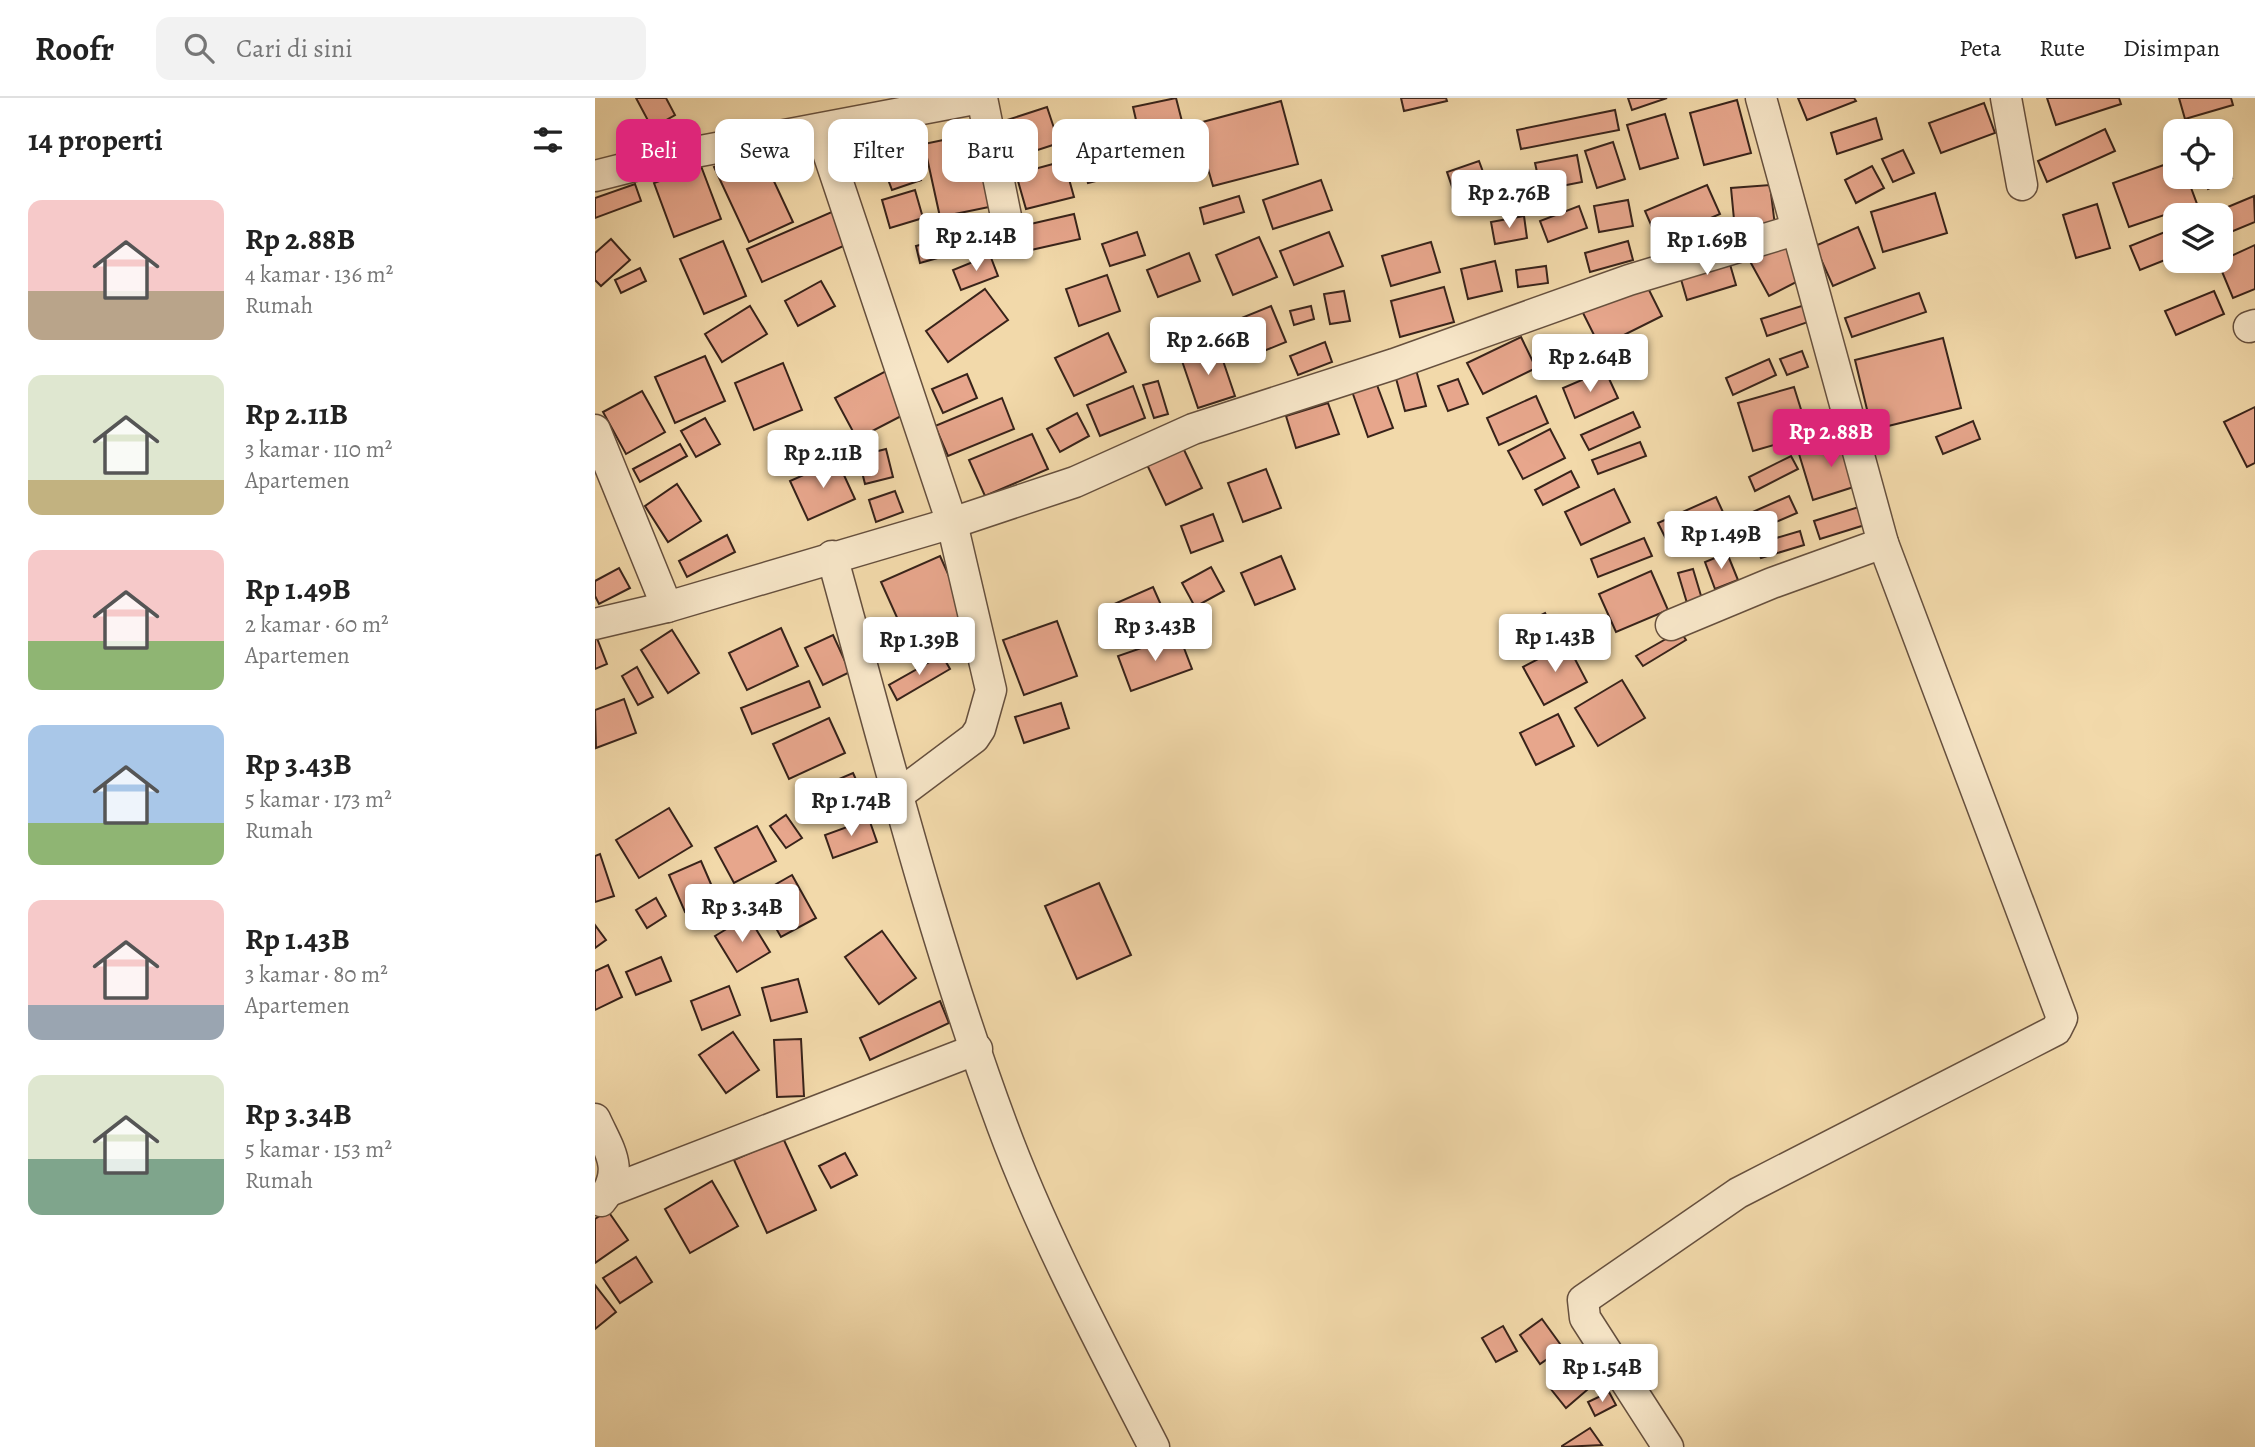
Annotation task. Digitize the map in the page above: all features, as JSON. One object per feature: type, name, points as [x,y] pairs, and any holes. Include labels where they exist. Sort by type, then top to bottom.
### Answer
[{"type":"street","points":[[595,176],[674,156],[981,98],[1010,236]]},
{"type":"street","points":[[1668,1447],[1585,1318],[1583,1300],[1738,1193],[2056,1030],[2062,1018],[2061,1008],[1925,662],[1883,543],[1795,230],[1761,98]]},
{"type":"street","points":[[2005,98],[2022,185]]},
{"type":"street","points":[[820,129],[951,523],[991,690],[983,720],[974,738],[898,795]]},
{"type":"street","points":[[595,624],[667,607],[832,556],[951,523],[1075,482],[1193,429],[1394,363],[1629,280],[1795,230]]},
{"type":"street","points":[[595,430],[667,607]]},
{"type":"street","points":[[1671,625],[1772,583],[1883,543]]},
{"type":"street","points":[[832,556],[938,942],[1003,1127],[1079,1299],[1154,1447]]},
{"type":"street","points":[[602,1199],[977,1049]]},
{"type":"street","points":[[595,1119],[615,1163],[602,1199]]},
{"type":"building","points":[[636,98],[666,98],[675,115],[668,119],[647,119]]},
{"type":"building","points":[[1176,98],[1181,119],[1136,119],[1133,107]]},
{"type":"building","points":[[1401,98],[1446,98],[1447,101],[1404,111]]},
{"type":"building","points":[[1628,98],[1667,98],[1632,110]]},
{"type":"building","points":[[1798,98],[1854,98],[1856,101],[1807,120]]},
{"type":"building","points":[[2047,98],[2119,98],[2121,104],[2056,125]]},
{"type":"building","points":[[2179,98],[2231,98],[2233,105],[2185,119]]},
{"type":"building","points":[[1737,100],[1751,153],[1704,165],[1690,113]]},
{"type":"building","points":[[1281,101],[1298,164],[1213,186],[1209,172],[1209,120]]},
{"type":"building","points":[[1984,103],[1995,133],[1941,153],[1929,123]]},
{"type":"building","points":[[1047,107],[1052,122],[1052,145],[1038,150],[1038,119],[1010,119]]},
{"type":"building","points":[[1615,110],[1619,130],[1521,149],[1517,130]]},
{"type":"building","points":[[1665,114],[1678,158],[1640,169],[1627,125]]},
{"type":"building","points":[[1876,118],[1882,139],[1837,154],[1831,133]]},
{"type":"building","points":[[2105,129],[2115,151],[2047,182],[2038,161]]},
{"type":"building","points":[[942,140],[942,182],[988,182],[994,206],[940,217],[928,162],[928,143]]},
{"type":"building","points":[[1613,142],[1625,179],[1597,188],[1585,151]]},
{"type":"building","points":[[1903,150],[1914,173],[1893,182],[1882,159]]},
{"type":"building","points":[[1577,155],[1582,182],[1541,190],[1535,163]]},
{"type":"building","points":[[1479,161],[1493,199],[1460,210],[1447,172]]},
{"type":"building","points":[[1052,164],[1052,182],[1070,182],[1074,197],[1026,209],[1018,182],[1038,182],[1038,168]]},
{"type":"building","points":[[2163,165],[2163,189],[2191,189],[2197,203],[2163,203],[2163,216],[2129,227],[2113,183]]},
{"type":"building","points":[[701,166],[721,219],[674,237],[654,183],[701,182]]},
{"type":"building","points":[[1872,166],[1884,188],[1856,203],[1845,180]]},
{"type":"building","points":[[1321,180],[1332,210],[1273,229],[1263,200]]},
{"type":"building","points":[[721,182],[774,182],[793,222],[749,242]]},
{"type":"building","points":[[889,182],[915,182],[892,190]]},
{"type":"building","points":[[635,184],[641,201],[595,218],[595,198]]},
{"type":"building","points":[[1707,185],[1720,214],[1658,241],[1645,211]]},
{"type":"building","points":[[1770,185],[1775,226],[1735,230],[1731,188]]},
{"type":"building","points":[[915,190],[923,218],[890,228],[882,200]]},
{"type":"building","points":[[1935,193],[1947,233],[1883,252],[1871,212]]},
{"type":"building","points":[[1239,196],[1244,212],[1204,224],[1200,208]]},
{"type":"building","points":[[2254,196],[2255,222],[2233,231],[2233,205]]},
{"type":"building","points":[[1628,200],[1633,226],[1599,232],[1594,206]]},
{"type":"building","points":[[2097,204],[2110,248],[2076,258],[2063,215]]},
{"type":"building","points":[[1579,206],[1587,228],[1548,242],[1540,221]]},
{"type":"building","points":[[834,211],[848,244],[762,282],[747,249]]},
{"type":"building","points":[[1074,214],[1080,239],[1031,250],[1026,225]]},
{"type":"building","points":[[1524,216],[1527,238],[1495,244],[1491,222]]},
{"type":"building","points":[[993,225],[998,241],[920,263],[916,246]]},
{"type":"building","points":[[1858,227],[1875,268],[1833,286],[1815,246]]},
{"type":"building","points":[[1137,232],[1145,255],[1110,266],[1102,244]]},
{"type":"building","points":[[1329,232],[1343,266],[1294,285],[1280,251]]},
{"type":"building","points":[[2163,233],[2163,261],[2140,270],[2130,246]]},
{"type":"building","points":[[1784,234],[1806,277],[1769,296],[1746,254]]},
{"type":"building","points":[[1259,237],[1277,277],[1233,295],[1216,255]]},
{"type":"building","points":[[611,239],[630,260],[601,286],[595,280],[595,253]]},
{"type":"building","points":[[723,241],[746,296],[704,314],[680,259]]},
{"type":"building","points":[[1628,241],[1633,260],[1590,272],[1585,253]]},
{"type":"building","points":[[1431,242],[1440,272],[1391,286],[1382,256]]},
{"type":"building","points":[[2255,245],[2255,289],[2233,298],[2223,273],[2233,273],[2233,255]]},
{"type":"building","points":[[1189,253],[1200,281],[1158,297],[1147,270]]},
{"type":"building","points":[[1727,254],[1736,285],[1687,300],[1678,269]]},
{"type":"building","points":[[990,255],[998,276],[961,290],[953,270]]},
{"type":"building","points":[[1495,261],[1502,291],[1468,299],[1461,269]]},
{"type":"building","points":[[1546,266],[1548,283],[1518,287],[1516,270]]},
{"type":"building","points":[[640,268],[646,281],[621,293],[615,280]]},
{"type":"building","points":[[1641,274],[1662,316],[1600,347],[1579,305]]},
{"type":"building","points":[[1107,275],[1120,311],[1079,326],[1066,289]]},
{"type":"building","points":[[821,281],[835,306],[798,326],[785,301]]},
{"type":"building","points":[[1444,287],[1454,322],[1400,337],[1391,301]]},
{"type":"building","points":[[985,289],[1008,320],[948,362],[926,331]]},
{"type":"building","points":[[1344,291],[1350,321],[1330,324],[1324,294]]},
{"type":"building","points":[[2214,291],[2224,314],[2176,335],[2165,311]]},
{"type":"building","points":[[1919,293],[1926,312],[1852,337],[1845,318]]},
{"type":"building","points":[[1808,304],[1814,320],[1767,336],[1761,319]]},
{"type":"building","points":[[750,306],[767,334],[722,362],[705,334]]},
{"type":"building","points":[[1271,306],[1286,342],[1254,355],[1239,319]]},
{"type":"building","points":[[1311,306],[1314,319],[1294,325],[1290,311]]},
{"type":"building","points":[[1108,333],[1126,372],[1074,396],[1055,358]]},
{"type":"building","points":[[1521,337],[1536,368],[1483,394],[1467,363]]},
{"type":"building","points":[[1943,338],[1961,408],[1872,430],[1855,360]]},
{"type":"building","points":[[1325,342],[1332,362],[1298,375],[1290,356]]},
{"type":"building","points":[[1218,346],[1235,396],[1198,408],[1181,358]]},
{"type":"building","points":[[1802,351],[1808,367],[1787,375],[1780,359]]},
{"type":"building","points":[[705,356],[725,401],[675,423],[655,377]]},
{"type":"building","points":[[1413,359],[1426,406],[1405,411],[1392,364]]},
{"type":"building","points":[[1769,359],[1776,375],[1733,395],[1726,378]]},
{"type":"building","points":[[783,363],[802,410],[754,430],[735,383]]},
{"type":"building","points":[[1371,369],[1393,428],[1368,437],[1347,377]]},
{"type":"building","points":[[1605,370],[1618,398],[1575,418],[1563,388]]},
{"type":"building","points":[[886,371],[909,412],[857,439],[835,398]]},
{"type":"building","points":[[967,374],[977,398],[943,413],[932,389]]},
{"type":"building","points":[[1458,379],[1468,404],[1448,411],[1438,386]]},
{"type":"building","points":[[1158,381],[1168,414],[1154,418],[1143,385]]},
{"type":"building","points":[[1133,386],[1145,418],[1100,436],[1087,405]]},
{"type":"building","points":[[1794,387],[1809,435],[1753,451],[1738,403]]},
{"type":"building","points":[[642,391],[665,432],[626,454],[603,412]]},
{"type":"building","points":[[1536,396],[1548,423],[1499,445],[1487,418]]},
{"type":"building","points":[[1002,398],[1014,429],[948,456],[935,426]]},
{"type":"building","points":[[1328,403],[1339,434],[1296,448],[1286,416]]},
{"type":"building","points":[[2255,407],[2255,463],[2247,467],[2224,422]]},
{"type":"building","points":[[1633,412],[1640,427],[1589,450],[1581,435]]},
{"type":"building","points":[[1077,413],[1089,436],[1060,452],[1047,429]]},
{"type":"building","points":[[705,418],[720,444],[696,457],[681,431]]},
{"type":"building","points":[[1973,421],[1980,439],[1943,454],[1936,437]]},
{"type":"building","points":[[1550,429],[1565,458],[1523,479],[1508,451]]},
{"type":"building","points":[[1032,434],[1048,469],[985,496],[969,460]]},
{"type":"building","points":[[1177,435],[1202,488],[1166,505],[1141,452]]},
{"type":"building","points":[[1848,438],[1863,484],[1813,500],[1799,454]]},
{"type":"building","points":[[1640,442],[1646,456],[1598,474],[1592,460]]},
{"type":"building","points":[[680,444],[687,456],[640,482],[633,469]]},
{"type":"building","points":[[886,449],[893,477],[865,484],[858,456]]},
{"type":"building","points":[[1791,456],[1798,469],[1755,491],[1749,477]]},
{"type":"building","points":[[837,460],[855,499],[808,520],[790,481]]},
{"type":"building","points":[[1266,469],[1281,508],[1243,522],[1228,483]]},
{"type":"building","points":[[1571,471],[1579,487],[1543,505],[1535,490]]},
{"type":"building","points":[[677,484],[701,521],[668,542],[645,506]]},
{"type":"building","points":[[1614,489],[1630,522],[1581,545],[1565,512]]},
{"type":"building","points":[[895,491],[903,512],[876,522],[869,500]]},
{"type":"building","points":[[1789,496],[1797,513],[1755,531],[1748,514]]},
{"type":"building","points":[[1716,497],[1728,523],[1671,549],[1658,523]]},
{"type":"building","points":[[1862,506],[1868,524],[1820,539],[1814,521]]},
{"type":"building","points":[[1213,514],[1223,541],[1191,553],[1181,526]]},
{"type":"building","points":[[1800,531],[1804,545],[1761,558],[1756,544]]},
{"type":"building","points":[[727,535],[735,552],[687,577],[679,561]]},
{"type":"building","points":[[1644,538],[1652,556],[1598,577],[1591,559]]},
{"type":"building","points":[[1727,553],[1738,580],[1715,589],[1705,562]]},
{"type":"building","points":[[940,556],[967,616],[908,642],[881,582]]},
{"type":"building","points":[[1281,556],[1295,589],[1255,605],[1241,573]]},
{"type":"building","points":[[1211,567],[1224,591],[1195,607],[1182,583]]},
{"type":"building","points":[[619,568],[630,588],[599,604],[595,596],[595,581]]},
{"type":"building","points":[[1693,569],[1702,599],[1687,603],[1678,573]]},
{"type":"building","points":[[1651,571],[1668,610],[1616,632],[1599,594]]},
{"type":"building","points":[[1153,587],[1165,614],[1116,635],[1105,608]]},
{"type":"building","points":[[1545,613],[1556,636],[1521,654],[1509,631]]},
{"type":"building","points":[[1057,621],[1077,676],[1024,695],[1003,640]]},
{"type":"building","points":[[781,628],[798,666],[747,690],[729,653]]},
{"type":"building","points":[[672,630],[699,673],[668,693],[641,650]]},
{"type":"building","points":[[1680,631],[1686,640],[1643,666],[1636,656]]},
{"type":"building","points":[[595,633],[607,664],[595,669]]},
{"type":"building","points":[[833,635],[850,672],[823,685],[805,648]]},
{"type":"building","points":[[1179,635],[1192,669],[1131,691],[1118,656]]},
{"type":"building","points":[[1567,644],[1587,682],[1544,705],[1523,667]]},
{"type":"building","points":[[942,655],[950,669],[897,700],[889,685]]},
{"type":"building","points":[[637,667],[653,697],[638,705],[622,676]]},
{"type":"building","points":[[1622,680],[1645,718],[1598,746],[1575,708]]},
{"type":"building","points":[[809,681],[820,707],[752,734],[741,708]]},
{"type":"building","points":[[624,699],[636,733],[596,748],[595,710]]},
{"type":"building","points":[[1061,703],[1069,728],[1024,743],[1015,717]]},
{"type":"building","points":[[1558,714],[1574,746],[1536,765],[1520,733]]},
{"type":"building","points":[[829,718],[845,753],[789,779],[773,744]]},
{"type":"building","points":[[853,773],[863,795],[809,818],[799,796]]},
{"type":"building","points":[[669,808],[692,846],[639,878],[616,840]]},
{"type":"building","points":[[786,815],[802,838],[786,848],[770,826]]},
{"type":"building","points":[[869,819],[877,842],[833,858],[825,835]]},
{"type":"building","points":[[757,826],[776,861],[734,883],[715,848]]},
{"type":"building","points":[[600,854],[614,896],[595,902],[595,856]]},
{"type":"building","points":[[701,861],[717,898],[685,912],[669,875]]},
{"type":"building","points":[[792,875],[816,918],[781,937],[757,895]]},
{"type":"building","points":[[1099,883],[1131,955],[1077,979],[1045,906]]},
{"type":"building","points":[[656,898],[666,916],[647,928],[636,910]]},
{"type":"building","points":[[748,916],[770,952],[737,972],[715,936]]},
{"type":"building","points":[[595,925],[606,940],[595,948]]},
{"type":"building","points":[[882,931],[916,978],[879,1004],[845,957]]},
{"type":"building","points":[[661,957],[671,981],[636,995],[626,972]]},
{"type":"building","points":[[608,965],[622,997],[595,1010],[595,971]]},
{"type":"building","points":[[798,979],[807,1012],[771,1021],[762,988]]},
{"type":"building","points":[[729,986],[740,1015],[702,1030],[691,1001]]},
{"type":"building","points":[[940,1001],[949,1023],[870,1060],[860,1038]]},
{"type":"building","points":[[733,1032],[759,1070],[726,1093],[699,1055]]},
{"type":"building","points":[[801,1039],[804,1096],[777,1097],[774,1040]]},
{"type":"building","points":[[783,1138],[816,1210],[767,1233],[734,1160]]},
{"type":"building","points":[[845,1153],[857,1175],[831,1188],[819,1166]]},
{"type":"building","points":[[712,1181],[738,1226],[690,1253],[665,1209]]},
{"type":"building","points":[[608,1211],[628,1240],[595,1263],[595,1219]]},
{"type":"building","points":[[636,1257],[652,1282],[620,1303],[603,1278]]},
{"type":"building","points":[[595,1285],[616,1312],[595,1329]]},
{"type":"building","points":[[1542,1319],[1563,1348],[1540,1364],[1520,1335]]},
{"type":"building","points":[[1503,1326],[1517,1351],[1496,1362],[1482,1338]]},
{"type":"building","points":[[1578,1365],[1594,1384],[1566,1408],[1550,1388]]},
{"type":"building","points":[[1609,1392],[1616,1405],[1595,1416],[1588,1402]]},
{"type":"building","points":[[1590,1428],[1602,1445],[1562,1447],[1562,1446]]}]
